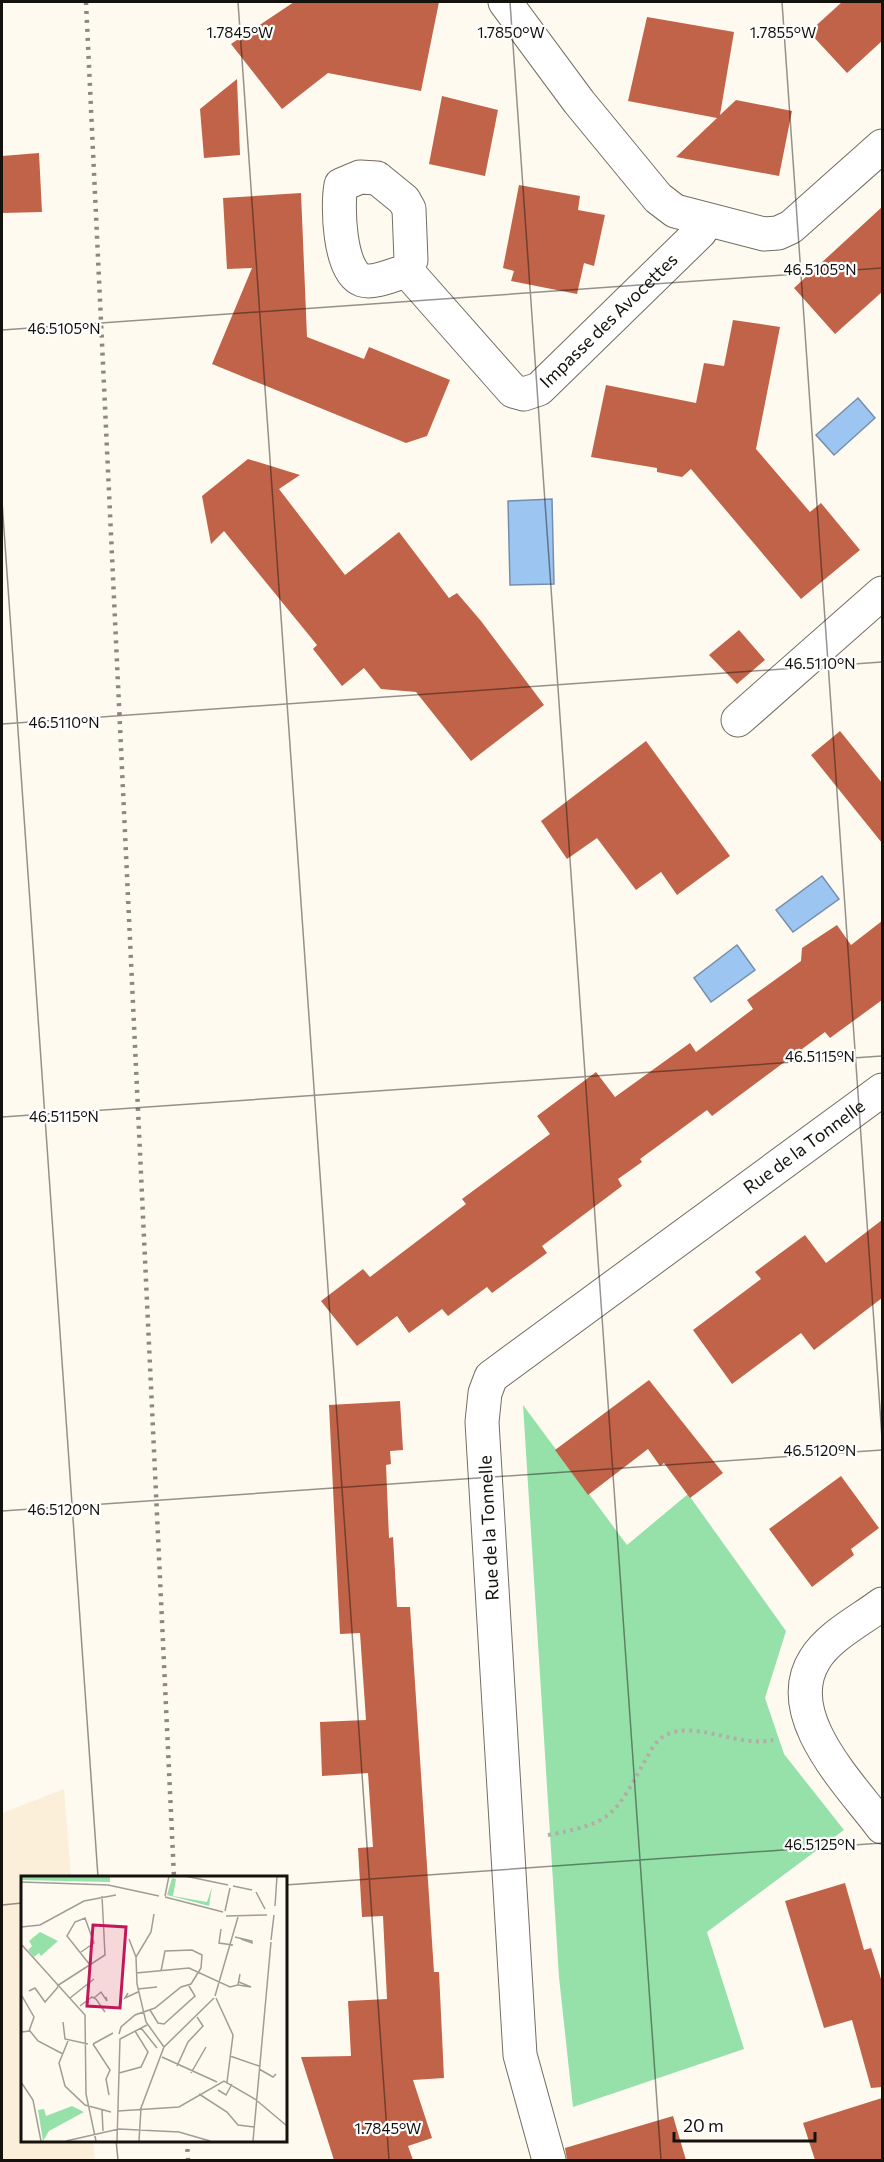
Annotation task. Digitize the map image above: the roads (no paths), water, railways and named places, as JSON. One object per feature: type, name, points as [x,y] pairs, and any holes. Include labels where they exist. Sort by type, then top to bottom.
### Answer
[{"type":"street","points":[[505,2],[579,102],[658,198],[675,211],[764,234],[778,233],[791,227],[882,146]]},
{"type":"street","name":"Impasse des Avocettes","points":[[407,271],[513,391],[524,393],[539,389],[700,232],[707,221]]},
{"type":"street","points":[[738,720],[882,593]]},
{"type":"street","name":"Rue de la Tonnelle","points":[[549,2160],[520,2055],[482,1422],[485,1393],[491,1377],[877,1103]]},
{"type":"street","points":[[882,1604],[824,1647],[808,1671],[806,1689],[807,1715],[817,1739],[882,1827]]},
{"type":"water","points":[[858,398],[875,418],[834,455],[816,435]]},
{"type":"water","points":[[552,499],[554,584],[510,585],[508,501]]},
{"type":"water","points":[[822,876],[839,899],[793,932],[776,910]]},
{"type":"water","points":[[737,945],[755,970],[711,1002],[694,978]]},
{"type":"railway","points":[[86,2],[174,1876]]},
{"type":"railway","points":[[187,2141],[188,2160]]}]
